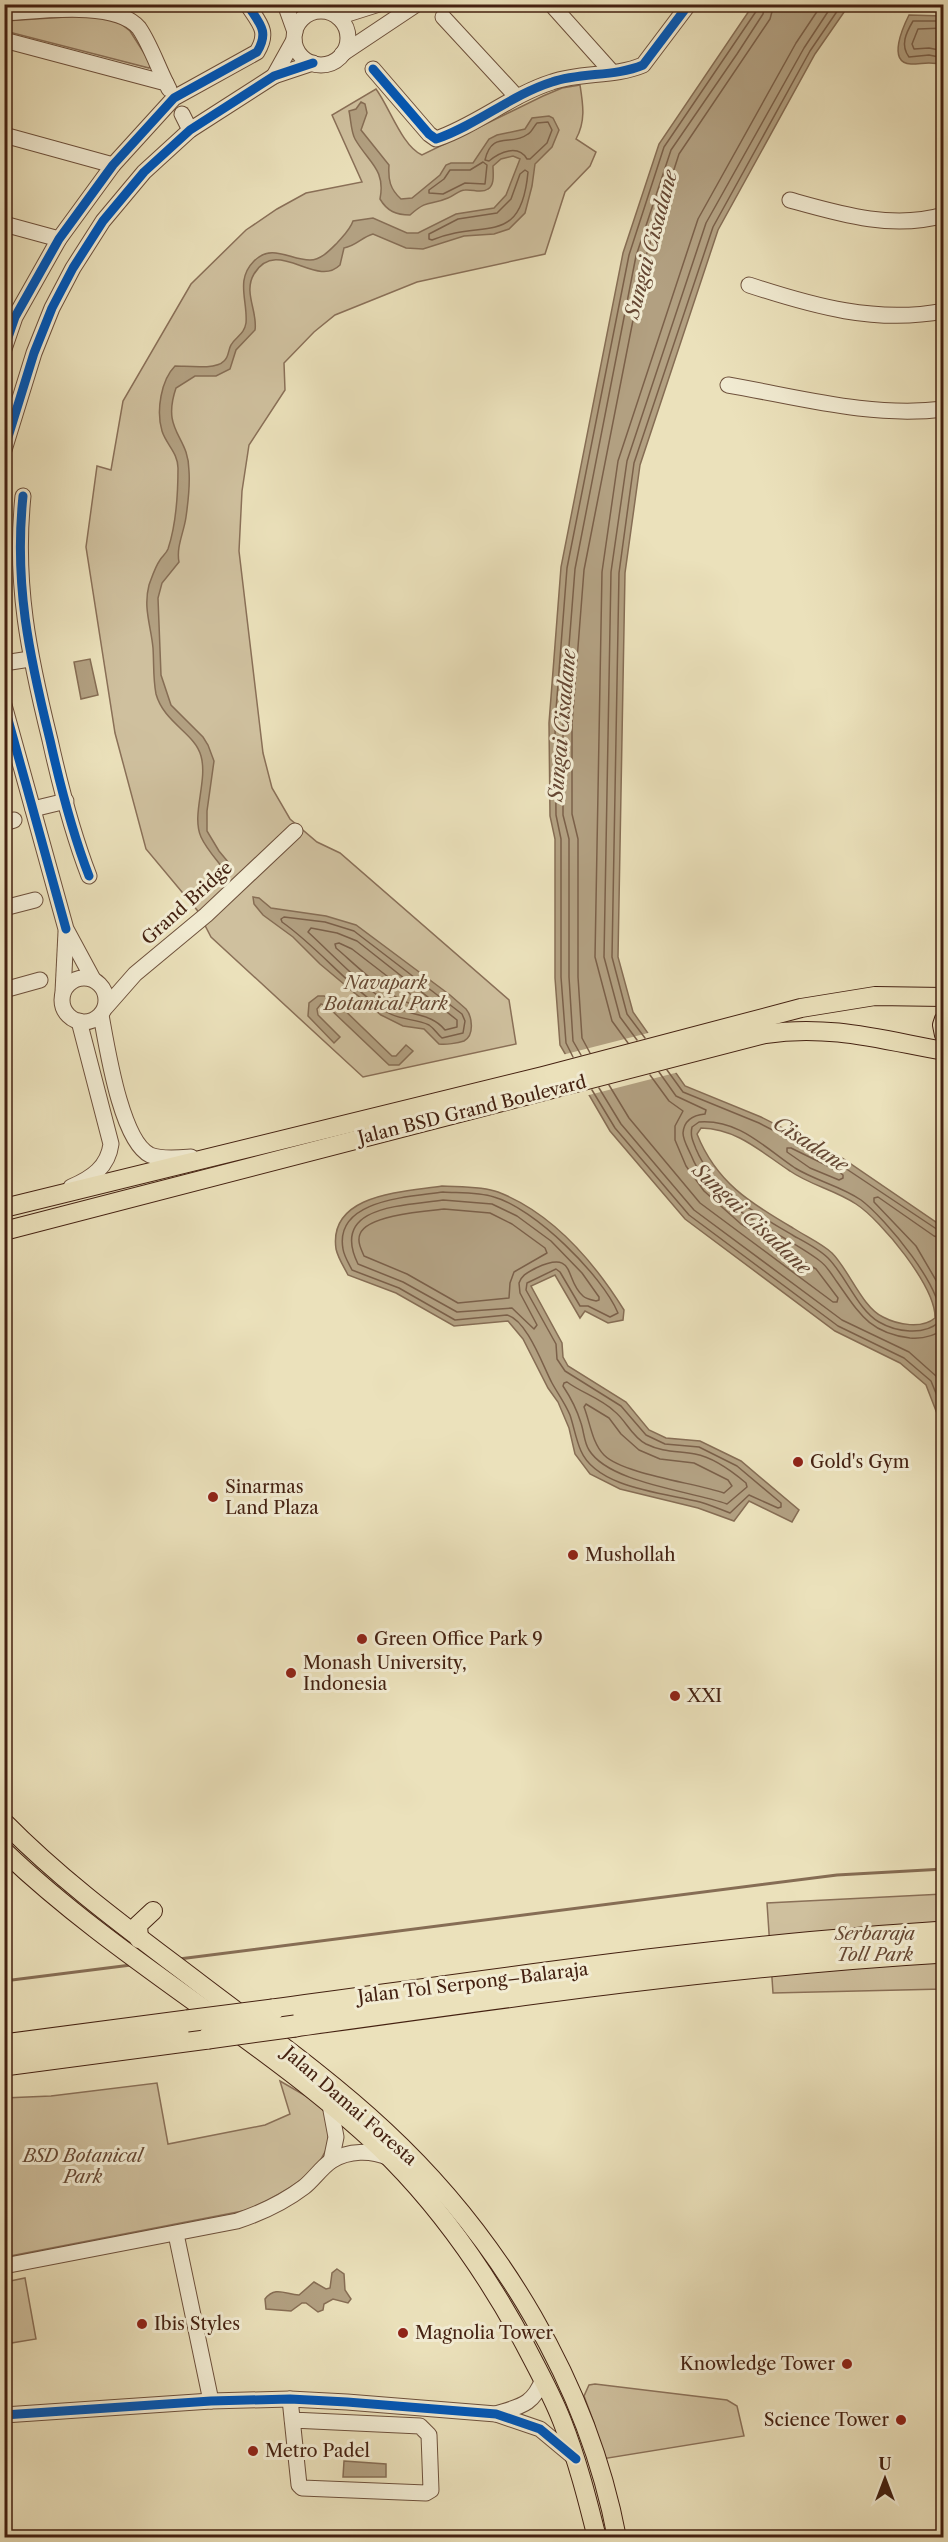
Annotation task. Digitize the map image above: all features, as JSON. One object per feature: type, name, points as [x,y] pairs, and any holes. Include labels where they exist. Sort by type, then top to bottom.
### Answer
[{"type":"highway","name":"Jalan Tol Serpong–Balaraja","points":[[4,2065],[527,1993],[835,1939],[944,1932]]},
{"type":"highway","name":"Jalan Tol Serpong–Balaraja","points":[[4,2045],[273,2010],[714,1962],[836,1959],[944,1952]]},
{"type":"main road","name":"Jalan BSD Grand Boulevard","points":[[4,1208],[227,1152],[511,1101],[847,999],[875,996],[944,997]]},
{"type":"main road","points":[[944,1019],[942,1028],[944,1035]]},
{"type":"main road","name":"Jalan BSD Grand Boulevard","points":[[721,1037],[821,1031],[872,1035],[944,1052]]},
{"type":"main road","name":"Jalan BSD Grand Boulevard","points":[[4,1231],[363,1129]]},
{"type":"main road","name":"Jalan Damai Foresta","points":[[4,1822],[74,1887],[315,2072],[384,2131],[450,2199],[488,2247],[560,2363],[582,2416],[617,2538]]},
{"type":"main road","name":"Jalan Damai Foresta","points":[[4,1851],[168,1984],[330,2104],[391,2158],[423,2192],[477,2264],[543,2379],[562,2420],[576,2459],[597,2538]]},
{"type":"main road","points":[[140,1939],[138,1925],[153,1911]]},
{"type":"street","points":[[4,349],[10,315],[58,239],[113,165],[177,106],[257,51],[263,42],[264,31],[247,4]]},
{"type":"street","points":[[285,4],[300,55],[313,63]]},
{"type":"street","points":[[274,76],[295,36],[299,22],[308,14],[379,4]]},
{"type":"street","points":[[4,450],[34,353],[52,308],[73,268],[103,221],[144,172],[190,130],[274,76],[313,63],[332,62],[417,4]]},
{"type":"street","points":[[551,4],[611,72]]},
{"type":"street","points":[[373,69],[429,134],[436,139],[551,82],[576,75],[632,69],[643,65],[680,8]]},
{"type":"street","points":[[4,14],[78,9],[113,11],[129,18],[139,28],[190,130]]},
{"type":"street","points":[[326,11],[345,26],[348,38],[341,55]]},
{"type":"street","points":[[443,17],[517,97]]},
{"type":"street","points":[[4,40],[165,82]]},
{"type":"street","points":[[4,135],[113,165]]},
{"type":"street","points":[[790,200],[862,219],[900,221],[944,216]]},
{"type":"street","points":[[4,224],[58,239]]},
{"type":"street","points":[[749,285],[828,308],[867,315],[923,315],[944,310]]},
{"type":"street","points":[[728,385],[856,408],[912,412],[944,409]]},
{"type":"street","points":[[23,496],[19,568],[30,658],[66,801],[89,876]]},
{"type":"street","points":[[4,663],[30,658]]},
{"type":"street","points":[[5,712],[8,734],[33,809],[66,929],[95,980],[106,994],[103,1011],[111,1066],[133,1139],[151,1156],[183,1157],[227,1152]]},
{"type":"street","points":[[33,809],[66,801]]},
{"type":"street","name":"Grand Bridge","points":[[103,1011],[135,974],[206,915],[295,831]]},
{"type":"street","points":[[4,908],[35,900]]},
{"type":"street","points":[[66,929],[62,1002],[66,1013],[79,1021],[91,1021],[103,1011]]},
{"type":"street","points":[[63,994],[68,984],[82,978],[95,980],[135,974]]},
{"type":"street","points":[[4,990],[40,980]]},
{"type":"street","points":[[55,1194],[91,1177],[106,1162],[111,1144],[79,1021]]},
{"type":"street","points":[[92,1071],[111,1066]]},
{"type":"street","points":[[101,1104],[120,1099]]},
{"type":"street","points":[[330,2104],[336,2137],[331,2161]]},
{"type":"street","points":[[4,2266],[237,2221],[264,2212],[304,2187],[331,2161],[364,2151],[376,2152],[391,2158]]},
{"type":"street","points":[[176,2234],[211,2400]]},
{"type":"street","points":[[496,2414],[528,2403],[538,2391],[543,2379]]},
{"type":"street","points":[[290,2399],[292,2420],[299,2485],[302,2488],[428,2493],[431,2490],[429,2434],[425,2429],[416,2425],[292,2420]]},
{"type":"street","points":[[4,2415],[211,2400],[290,2399],[417,2407],[496,2414],[523,2422],[540,2429],[576,2459]]},
{"type":"street","points":[[416,2425],[417,2407]]},
{"type":"green space","points":[[98,15],[121,24],[130,31],[151,64],[149,68],[5,31],[4,21]]},
{"type":"green space","name":"Navapark Botanical Park","points":[[580,85],[583,106],[576,139],[596,152],[590,166],[565,192],[545,254],[417,282],[335,315],[314,332],[284,363],[285,390],[249,445],[242,491],[239,551],[263,753],[272,788],[290,819],[317,842],[340,853],[509,1000],[516,1044],[363,1077],[211,937],[197,910],[146,849],[115,733],[86,547],[97,466],[111,470],[123,401],[191,284],[246,230],[277,209],[306,193],[362,182],[332,115],[376,89],[408,144],[422,155],[543,96],[562,88]]},
{"type":"green space","name":"Serbaraja Toll Park","points":[[943,1894],[943,1989],[773,1993],[767,1903]]},
{"type":"green space","name":"BSD Botanical Park","points":[[280,2081],[325,2107],[328,2129],[326,2150],[320,2161],[292,2186],[248,2210],[5,2257],[4,2098],[51,2096],[157,2083],[168,2144],[265,2125],[290,2114]]},
{"type":"green space","points":[[25,2278],[36,2339],[5,2344],[5,2282]]},
{"type":"green space","points":[[589,2385],[727,2400],[737,2406],[744,2436],[602,2459],[594,2423],[584,2396]]},
{"type":"water","points":[[753,5],[849,5],[815,54],[718,230],[640,465],[625,573],[618,957],[633,1012],[685,1086],[761,1117],[842,1158],[943,1227],[943,1429],[926,1385],[900,1363],[835,1331],[685,1219],[610,1131],[560,1045],[555,978],[555,839],[550,816],[549,723],[561,567],[623,253],[659,144]],"holes":[[[701,1128],[714,1129],[738,1137],[798,1176],[848,1199],[867,1212],[892,1239],[917,1273],[927,1289],[935,1318],[924,1324],[910,1325],[889,1320],[875,1312],[832,1253],[763,1210],[724,1178],[705,1151],[697,1134]]]},
{"type":"water","points":[[909,15],[943,16],[943,65],[911,64],[899,57],[899,43]]},
{"type":"water","points":[[361,102],[365,104],[367,113],[361,130],[389,165],[390,184],[401,199],[412,198],[440,175],[446,165],[473,163],[489,139],[525,129],[532,118],[549,116],[553,118],[559,130],[552,147],[535,164],[525,213],[509,229],[494,234],[464,236],[423,249],[406,248],[373,234],[344,248],[340,265],[330,271],[320,271],[285,261],[274,260],[263,264],[254,274],[250,288],[255,330],[236,350],[230,369],[216,376],[195,376],[176,388],[172,414],[188,459],[189,488],[179,562],[162,583],[158,598],[161,675],[171,705],[203,737],[214,761],[207,811],[207,831],[229,863],[230,869],[222,867],[203,841],[198,828],[203,766],[198,748],[166,713],[160,704],[155,688],[147,593],[155,569],[167,551],[171,540],[178,488],[177,463],[160,423],[161,396],[166,379],[175,366],[208,367],[220,364],[226,359],[231,345],[244,330],[246,323],[245,276],[248,268],[261,256],[274,253],[310,260],[318,258],[337,243],[353,221],[373,218],[407,233],[418,233],[456,214],[494,208],[506,195],[520,159],[513,156],[501,159],[493,166],[493,182],[485,190],[463,190],[450,197],[426,204],[410,215],[396,213],[386,207],[380,199],[378,173],[354,136],[349,111],[356,109]]},
{"type":"water","points":[[90,659],[98,695],[81,699],[74,662]]},
{"type":"water","points":[[253,897],[259,898],[271,908],[326,916],[356,925],[466,1009],[470,1016],[470,1034],[464,1041],[439,1044],[424,1029],[403,1026],[381,1015],[320,964],[293,937],[263,915],[254,904]]},
{"type":"water","points":[[318,996],[334,1000],[392,1056],[396,1056],[406,1045],[413,1051],[399,1065],[389,1065],[328,1007],[321,1004],[317,1009],[318,1015],[340,1037],[334,1043],[308,1016],[309,1003]]},
{"type":"water","points":[[442,1186],[478,1188],[498,1192],[536,1213],[570,1241],[599,1274],[624,1310],[623,1320],[608,1323],[585,1311],[580,1318],[555,1275],[531,1286],[562,1343],[563,1357],[568,1366],[626,1402],[649,1430],[666,1438],[700,1441],[741,1461],[799,1510],[792,1522],[749,1501],[734,1521],[698,1508],[620,1489],[590,1474],[575,1454],[569,1428],[558,1402],[548,1388],[523,1339],[508,1321],[454,1326],[396,1293],[348,1275],[336,1249],[337,1230],[344,1216],[356,1206],[372,1199],[409,1190]]},
{"type":"water","points":[[337,2269],[344,2274],[345,2290],[351,2299],[348,2303],[333,2299],[324,2304],[323,2310],[318,2312],[306,2303],[302,2303],[291,2311],[266,2309],[265,2299],[276,2292],[299,2295],[314,2282],[326,2289],[330,2288],[332,2273]]},
{"type":"water","points":[[344,2461],[386,2464],[386,2477],[343,2477]]},
{"type":"pier","points":[[652,1032],[679,1072],[585,1096],[562,1055]]},
{"type":"waterway","points":[[179,1959],[837,1875],[944,1869]]},
{"type":"waterway","points":[[4,1981],[131,1965]]},
{"type":"cycle path","points":[[4,349],[15,317],[59,239],[113,165],[174,98],[257,52],[263,33],[259,22],[247,4]]},
{"type":"cycle path","points":[[373,69],[429,134],[436,139],[466,126],[522,94],[552,82],[632,69],[643,65],[689,4]]},
{"type":"cycle path","points":[[4,450],[34,353],[52,308],[73,268],[103,221],[144,172],[190,130],[274,76],[313,63]]},
{"type":"cycle path","points":[[23,496],[20,559],[30,649],[62,791],[89,876]]},
{"type":"cycle path","points":[[4,705],[66,929]]},
{"type":"cycle path","points":[[4,2415],[211,2401],[290,2399],[347,2402],[496,2414],[540,2429],[576,2459]]},
{"type":"place","name":"Gold's Gym","points":[[798,1462]]},
{"type":"place","name":"Sinarmas Land Plaza","points":[[213,1497]]},
{"type":"place","name":"Mushollah","points":[[573,1555]]},
{"type":"place","name":"Green Office Park 9","points":[[362,1639]]},
{"type":"place","name":"Monash University, Indonesia","points":[[291,1673]]},
{"type":"place","name":"XXI","points":[[675,1696]]},
{"type":"place","name":"Ibis Styles","points":[[142,2324]]},
{"type":"place","name":"Magnolia Tower","points":[[403,2333]]},
{"type":"place","name":"Knowledge Tower","points":[[847,2364]]},
{"type":"place","name":"Science Tower","points":[[901,2420]]},
{"type":"place","name":"Metro Padel","points":[[253,2451]]},
{"type":"water label","name":"Sungai Cisadane","points":[[651,244]]},
{"type":"water label","name":"Sungai Cisadane","points":[[562,725]]},
{"type":"water label","name":"Cisadane","points":[[811,1144]]},
{"type":"water label","name":"Sungai Cisadane","points":[[752,1219]]}]
